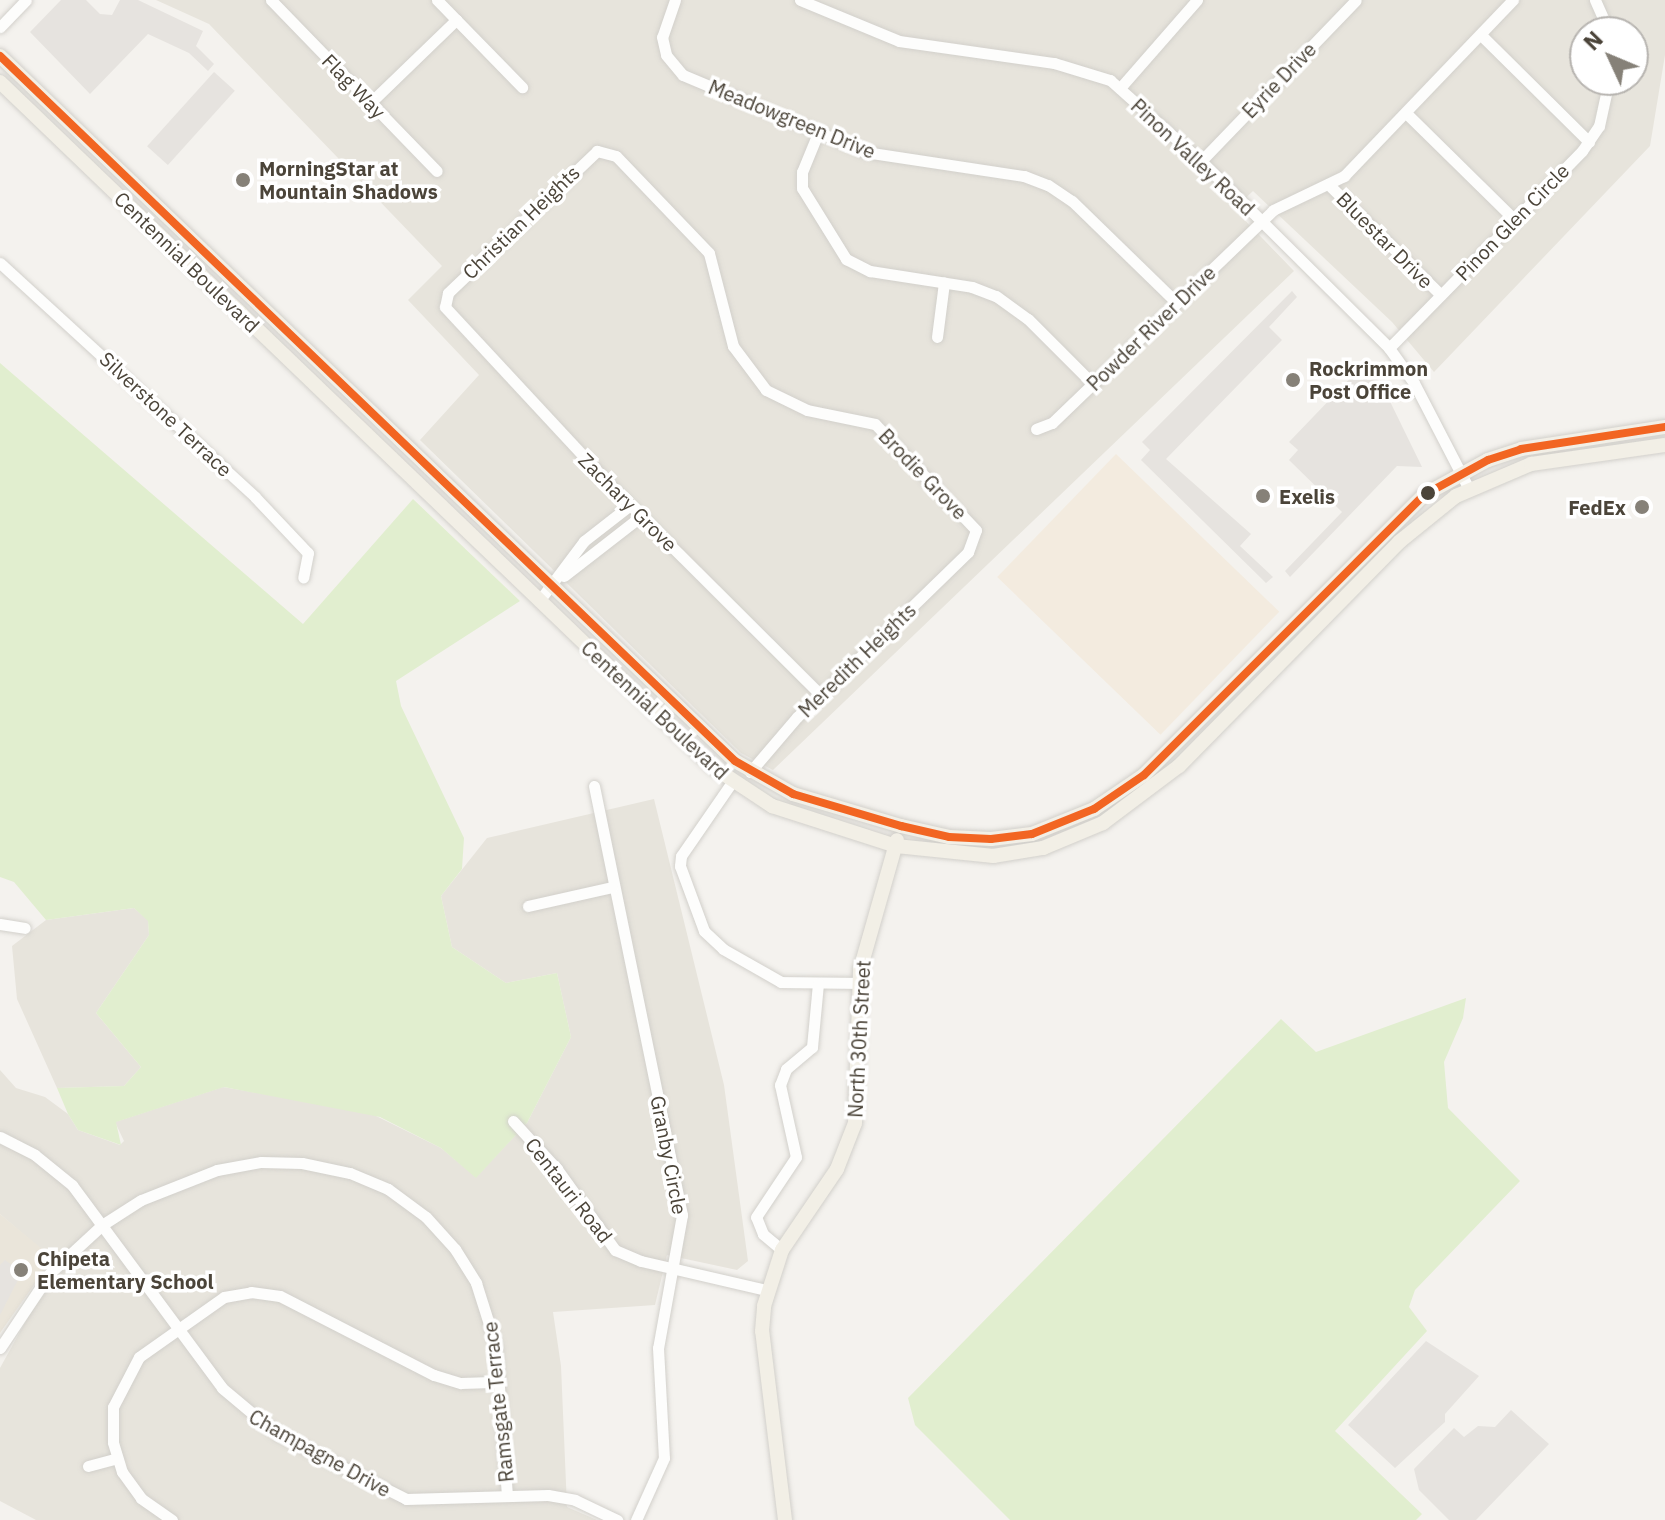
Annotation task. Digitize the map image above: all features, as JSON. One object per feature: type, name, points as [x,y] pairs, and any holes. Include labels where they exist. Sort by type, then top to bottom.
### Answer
[{"type":"main road","name":"Centennial Boulevard","points":[[0,56],[551,587],[750,772],[793,794],[949,837],[1032,834],[1122,792],[1386,528],[1424,495],[1461,473],[1548,442],[1665,427]]},
{"type":"main road","name":"Centennial Boulevard","points":[[0,82],[539,601],[732,782],[787,812],[896,846],[969,856],[1018,853],[1074,837],[1127,809],[1179,766],[1399,542],[1469,489],[1531,464],[1665,445]]},
{"type":"main road","name":"North 30th Street","points":[[785,1520],[762,1331],[767,1290],[782,1250],[837,1169],[855,1123],[862,955],[901,826]]},
{"type":"street","points":[[0,27],[26,0]]},
{"type":"street","name":"Flag Way","points":[[271,0],[437,171]]},
{"type":"street","points":[[437,0],[522,87]]},
{"type":"street","name":"Meadowgreen Drive","points":[[675,0],[662,37],[677,69],[818,133],[875,155],[1024,176],[1048,185],[1072,201],[1177,303]]},
{"type":"street","name":"Pinon Valley Road","points":[[800,0],[890,39],[1079,68],[1120,88],[1201,161],[1389,348],[1414,383],[1469,489]]},
{"type":"street","points":[[1120,88],[1197,0]]},
{"type":"street","name":"Eyrie Drive","points":[[1201,161],[1356,0]]},
{"type":"street","points":[[1262,221],[1283,203],[1344,176],[1513,0]]},
{"type":"street","points":[[370,103],[456,20]]},
{"type":"street","points":[[1481,35],[1589,142]]},
{"type":"street","name":"Pinon Glen Circle","points":[[1389,348],[1589,142],[1603,114],[1606,96]]},
{"type":"street","points":[[1406,113],[1514,219]]},
{"type":"street","points":[[818,133],[802,172],[802,188],[839,252],[860,269],[986,291],[1018,310],[1093,384]]},
{"type":"street","name":"Christian Heights","points":[[445,301],[581,164],[604,150]]},
{"type":"street","name":"Brodie Grove","points":[[604,150],[616,156],[709,253],[726,328],[747,371],[766,390],[797,407],[875,424],[973,526],[976,537],[968,552]]},
{"type":"street","name":"Bluestar Drive","points":[[1328,184],[1441,295]]},
{"type":"street","name":"Powder River Drive","points":[[1036,429],[1052,423],[1262,221]]},
{"type":"street","name":"Silverstone Terrace","points":[[0,263],[255,497],[308,553],[303,578]]},
{"type":"street","points":[[937,337],[944,282]]},
{"type":"street","name":"Zachary Grove","points":[[445,301],[447,311],[630,505],[821,695]]},
{"type":"street","points":[[539,601],[584,541],[630,505]]},
{"type":"street","points":[[551,587],[641,516]]},
{"type":"street","name":"Meredith Heights","points":[[750,772],[821,695],[968,552]]},
{"type":"street","points":[[732,782],[681,856],[697,918],[711,939],[769,978],[859,983]]},
{"type":"street","name":"Granby Circle","points":[[594,786],[612,887],[679,1196],[682,1227],[658,1348],[664,1458],[636,1520]]},
{"type":"street","points":[[528,906],[612,887]]},
{"type":"street","points":[[0,924],[25,928]]},
{"type":"street","points":[[782,1250],[763,1234],[756,1217],[796,1157],[780,1085],[786,1069],[812,1047],[818,983]]},
{"type":"street","name":"Centauri Road","points":[[513,1121],[565,1181],[605,1241],[626,1256],[767,1290]]},
{"type":"street","name":"Champagne Drive","points":[[0,1137],[60,1173],[243,1410],[383,1491],[417,1501],[507,1496],[575,1500],[617,1520]]},
{"type":"street","name":"Ramsgate Terrace","points":[[0,1348],[50,1273],[102,1225],[157,1192],[240,1165],[302,1163],[369,1180],[426,1217],[467,1266],[492,1321],[507,1496]]},
{"type":"street","points":[[172,1520],[141,1498],[117,1458],[113,1407],[123,1381],[139,1357],[177,1327],[224,1297],[266,1292],[448,1380],[499,1382]]},
{"type":"street","points":[[88,1466],[117,1458]]},
{"type":"shaded area","points":[[61,0],[86,0],[100,14],[112,15],[120,0],[138,0],[203,31],[196,46],[214,64],[208,71],[189,53],[148,34],[90,94],[30,32]]},
{"type":"shaded area","points":[[156,0],[1665,0],[1665,55],[1650,146],[1434,372],[1392,322],[1253,191],[1234,209],[1294,271],[773,770],[741,753],[420,440],[479,375],[408,300],[442,266],[209,24]]},
{"type":"shaded area","points":[[214,72],[235,91],[168,165],[147,146]]},
{"type":"shaded area","points":[[1292,291],[1297,297],[1269,327],[1282,340],[1166,459],[1251,534],[1240,546],[1273,577],[1266,583],[1141,460],[1150,450],[1142,442]]},
{"type":"shaded area","points":[[1363,365],[1381,383],[1422,467],[1397,466],[1290,577],[1285,571],[1342,512],[1289,460],[1298,450],[1289,442]]},
{"type":"shaded area","points":[[1116,454],[1279,612],[1161,735],[997,577]]},
{"type":"shaded area","points":[[654,799],[724,1085],[748,1261],[737,1270],[667,1255],[655,1305],[553,1312],[561,1366],[567,1507],[597,1520],[36,1520],[0,1501],[0,1368],[32,1310],[64,1269],[0,1214],[0,1070],[16,1088],[45,1097],[68,1114],[78,1130],[120,1145],[124,1141],[115,1122],[223,1087],[368,1112],[441,1148],[476,1177],[527,1123],[571,1037],[557,973],[506,983],[452,947],[441,896],[487,838]]},
{"type":"shaded area","points":[[134,908],[148,920],[149,935],[96,1013],[141,1067],[124,1086],[57,1088],[17,999],[12,946],[46,920]]},
{"type":"shaded area","name":"Chipeta Elementary School","points":[[0,1214],[53,1258],[0,1333]]},
{"type":"shaded area","points":[[5,1260],[22,1272],[0,1315],[0,1265]]},
{"type":"shaded area","points":[[1426,1341],[1479,1376],[1445,1414],[1445,1422],[1395,1468],[1348,1425]]},
{"type":"shaded area","points":[[1511,1410],[1549,1444],[1476,1520],[1449,1520],[1419,1490],[1414,1469],[1454,1428],[1464,1437],[1478,1426],[1495,1427]]},
{"type":"green space","points":[[0,363],[303,624],[413,499],[520,601],[396,681],[401,706],[464,838],[462,869],[441,896],[452,947],[506,983],[557,973],[571,1037],[527,1123],[476,1178],[441,1148],[380,1117],[224,1087],[116,1122],[121,1145],[78,1130],[68,1114],[57,1088],[124,1086],[141,1067],[96,1013],[149,935],[148,921],[134,908],[46,920],[14,882],[0,877]]},
{"type":"green space","points":[[1466,998],[1463,1018],[1444,1062],[1448,1108],[1520,1181],[1415,1290],[1409,1307],[1427,1331],[1335,1431],[1422,1514],[1416,1520],[1010,1520],[915,1425],[908,1398],[1281,1019],[1316,1052]]},
{"type":"transit line","points":[[0,56],[735,761],[793,794],[949,837],[991,839],[1032,834],[1094,809],[1144,775],[1424,495],[1488,460],[1521,449],[1665,427]]},
{"type":"place","name":"MorningStar at Mountain Shadows","points":[[243,180]]},
{"type":"place","name":"Rockrimmon Post Office","points":[[1293,380]]},
{"type":"place","name":"Exelis","points":[[1263,496]]},
{"type":"place","name":"FedEx","points":[[1642,507]]},
{"type":"place","name":"Chipeta Elementary School","points":[[21,1270]]}]
